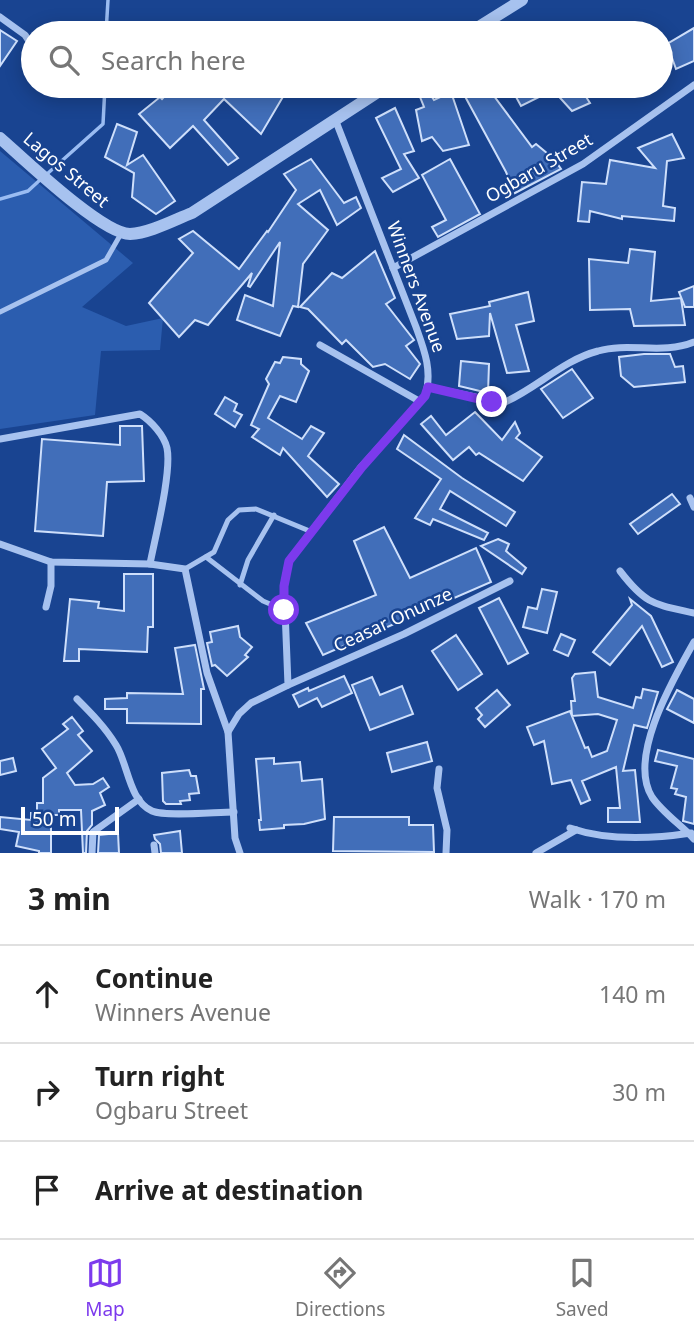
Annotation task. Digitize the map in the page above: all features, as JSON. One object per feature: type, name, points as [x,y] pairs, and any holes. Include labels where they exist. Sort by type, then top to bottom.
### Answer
[{"type":"street","points":[[488,21],[522,0]]},
{"type":"street","points":[[0,17],[21,32]]},
{"type":"street","name":"Ogbaru Street","points":[[393,268],[583,164],[694,85]]},
{"type":"street","points":[[122,232],[130,234],[152,228],[192,212],[368,98]]},
{"type":"street","name":"Winners Avenue","points":[[335,119],[426,357],[428,387]]},
{"type":"street","name":"Lagos Street","points":[[0,138],[100,222],[122,232]]},
{"type":"street","points":[[228,732],[239,714],[251,703],[288,685],[284,610],[285,572],[289,561],[362,467],[425,396],[428,387],[503,403],[595,351],[612,348],[676,348],[694,342]]},
{"type":"street","points":[[320,345],[419,401]]},
{"type":"street","points":[[0,439],[140,414],[149,420],[167,450],[165,485],[149,564]]},
{"type":"street","points":[[690,498],[694,507]]},
{"type":"street","points":[[0,544],[51,562],[149,564],[185,569],[207,673],[228,732],[235,838],[240,853]]},
{"type":"street","points":[[46,607],[51,586],[51,562]]},
{"type":"street","points":[[620,571],[631,586],[651,604],[694,613]]},
{"type":"street","name":"Ceasar Onunze","points":[[288,685],[404,634],[510,581]]},
{"type":"street","points":[[692,834],[653,798],[644,780],[643,766],[661,704],[694,642]]},
{"type":"street","points":[[77,699],[100,722],[118,748],[139,799],[152,811],[234,812]]},
{"type":"street","points":[[439,769],[437,788],[447,830],[446,853]]},
{"type":"street","points":[[92,853],[93,832],[139,799]]},
{"type":"street","points":[[536,853],[573,829],[623,837],[692,834]]},
{"type":"lane","points":[[0,312],[106,260],[122,232]]},
{"type":"lane","points":[[185,569],[214,552],[228,520],[239,510],[256,509],[312,532]]},
{"type":"lane","points":[[240,585],[248,560],[274,515]]},
{"type":"lane","points":[[206,557],[263,601],[284,610]]},
{"type":"shaded area","points":[[0,151],[133,263],[82,307],[126,326],[163,318],[160,350],[101,351],[95,415],[0,429]]},
{"type":"building","points":[[694,28],[694,61],[676,69],[673,61],[673,40]]},
{"type":"building","points":[[0,30],[17,41],[0,66]]},
{"type":"building","points":[[159,98],[282,98],[261,134],[224,99],[204,120],[238,158],[228,165],[193,126],[170,148],[139,114]]},
{"type":"building","points":[[420,98],[453,98],[469,145],[443,151],[432,137],[422,141],[416,110],[424,107]]},
{"type":"building","points":[[466,98],[495,98],[532,147],[536,144],[554,159],[561,169],[515,193]]},
{"type":"building","points":[[517,98],[537,98],[521,106]]},
{"type":"building","points":[[560,98],[587,98],[590,103],[572,111]]},
{"type":"building","points":[[395,108],[414,151],[404,154],[419,178],[393,192],[382,178],[401,169],[376,118]]},
{"type":"building","points":[[117,124],[137,132],[127,165],[143,155],[175,201],[156,214],[132,197],[134,173],[105,157]]},
{"type":"building","points":[[672,134],[684,158],[667,161],[663,206],[675,208],[674,221],[622,216],[622,219],[590,211],[589,222],[578,221],[582,182],[606,184],[610,160],[655,168],[638,148]]},
{"type":"building","points":[[311,159],[344,203],[356,197],[361,208],[337,225],[320,190],[298,204],[328,230],[303,264],[298,307],[293,306],[280,336],[237,320],[245,295],[273,306],[280,242],[250,287],[248,286],[252,273],[208,325],[195,320],[179,337],[149,303],[193,253],[179,239],[193,231],[239,269],[296,190],[284,174]]},
{"type":"building","points":[[450,159],[480,214],[438,237],[432,227],[446,220],[422,175]]},
{"type":"building","points":[[630,249],[655,252],[651,301],[681,298],[685,325],[634,326],[630,309],[590,310],[589,259],[628,263]]},
{"type":"building","points":[[375,251],[395,298],[386,304],[414,340],[406,346],[420,364],[410,379],[385,364],[373,367],[346,340],[342,344],[308,309],[300,307],[332,273],[342,278]]},
{"type":"building","points":[[694,286],[694,307],[685,307],[679,292]]},
{"type":"building","points":[[528,292],[534,321],[516,325],[529,371],[507,373],[490,313],[489,336],[457,339],[450,314],[490,306],[489,302]]},
{"type":"building","points":[[670,354],[675,367],[683,366],[685,382],[634,387],[621,376],[619,357]]},
{"type":"building","points":[[283,357],[301,359],[301,364],[309,371],[296,402],[280,396],[268,418],[302,439],[311,426],[324,433],[308,456],[339,484],[327,497],[283,448],[280,455],[252,437],[259,429],[251,425],[269,384],[266,379],[275,362],[280,363]]},
{"type":"building","points":[[461,361],[489,364],[488,393],[459,386]]},
{"type":"building","points":[[572,369],[593,398],[563,418],[541,389]]},
{"type":"building","points":[[225,397],[237,404],[234,411],[242,415],[235,427],[215,414]]},
{"type":"building","points":[[475,412],[502,440],[515,422],[520,433],[516,438],[542,457],[523,481],[479,453],[476,455],[469,447],[453,460],[421,424],[431,416],[446,435]]},
{"type":"building","points":[[120,426],[142,426],[144,481],[107,482],[103,536],[35,531],[42,439],[120,445]]},
{"type":"building","points":[[404,435],[462,478],[515,512],[506,526],[450,491],[440,509],[488,533],[484,540],[433,519],[430,525],[415,518],[441,479],[397,449]]},
{"type":"building","points":[[672,494],[680,504],[638,534],[630,524]]},
{"type":"building","points":[[384,527],[410,578],[476,548],[491,582],[323,655],[306,623],[376,595],[354,541]]},
{"type":"building","points":[[498,539],[509,544],[506,551],[526,568],[522,574],[481,546]]},
{"type":"building","points":[[124,574],[153,574],[153,627],[148,627],[147,652],[79,649],[79,661],[64,661],[70,599],[99,602],[98,608],[124,611]]},
{"type":"building","points":[[542,589],[557,592],[547,633],[523,627],[528,607],[537,609]]},
{"type":"building","points":[[499,598],[528,653],[508,664],[479,608]]},
{"type":"building","points":[[630,599],[651,616],[673,662],[662,667],[642,626],[610,665],[593,652],[632,605]]},
{"type":"building","points":[[238,626],[240,637],[252,647],[245,655],[248,657],[227,676],[215,665],[212,666],[207,643],[212,642],[210,632]]},
{"type":"building","points":[[561,634],[575,640],[568,656],[554,650]]},
{"type":"building","points":[[456,635],[482,674],[458,690],[432,651]]},
{"type":"building","points":[[195,645],[204,689],[201,689],[201,724],[127,723],[127,709],[105,709],[105,699],[127,698],[127,693],[183,694],[175,648]]},
{"type":"building","points":[[595,672],[598,697],[633,708],[636,697],[641,698],[643,689],[658,692],[647,728],[634,725],[623,771],[635,770],[640,822],[608,822],[608,808],[620,808],[616,767],[582,781],[590,800],[581,804],[571,780],[552,784],[544,741],[534,745],[527,727],[570,711],[572,716],[571,701],[575,701],[572,678],[575,674]],"holes":[[[598,714],[617,720],[607,751],[592,757],[588,747],[585,748],[572,716]]]},
{"type":"building","points":[[344,676],[352,693],[322,707],[317,698],[299,707],[293,695]]},
{"type":"building","points":[[372,677],[380,695],[402,686],[413,714],[370,730],[352,685]]},
{"type":"building","points":[[497,690],[510,705],[485,727],[478,719],[482,715],[476,708]]},
{"type":"building","points":[[677,690],[694,699],[694,723],[667,709]]},
{"type":"building","points":[[72,717],[83,731],[78,735],[92,751],[67,773],[75,785],[93,784],[103,778],[109,787],[100,793],[105,805],[92,811],[92,825],[87,831],[86,853],[83,853],[81,810],[59,810],[59,815],[51,815],[51,853],[39,853],[16,846],[19,832],[0,829],[0,817],[31,820],[31,813],[37,813],[37,803],[43,803],[43,778],[56,768],[42,749],[68,729],[63,724]]},
{"type":"building","points":[[427,742],[432,761],[392,772],[387,753]]},
{"type":"building","points":[[658,750],[694,759],[694,824],[683,821],[686,797],[675,794],[677,789],[671,788],[677,766],[655,761]]},
{"type":"building","points":[[13,758],[16,771],[0,775],[0,761]]},
{"type":"building","points":[[274,758],[274,764],[300,762],[302,781],[322,779],[325,819],[260,830],[256,759]]},
{"type":"building","points":[[189,770],[191,776],[196,776],[199,793],[189,794],[190,800],[180,801],[181,804],[166,804],[163,801],[162,773]]},
{"type":"building","points":[[334,817],[409,817],[409,825],[433,825],[434,852],[333,851]]},
{"type":"building","points":[[180,831],[182,853],[161,853],[160,844],[154,835]]},
{"type":"building","points":[[118,833],[119,853],[98,853],[99,835]]},
{"type":"waterway","points":[[107,21],[108,0]]},
{"type":"waterway","points":[[47,174],[103,124],[104,98]]},
{"type":"waterway","points":[[0,199],[28,191],[41,179]]},
{"type":"route","points":[[284,610],[285,572],[289,561],[362,467],[425,396],[428,387],[492,402]]}]
